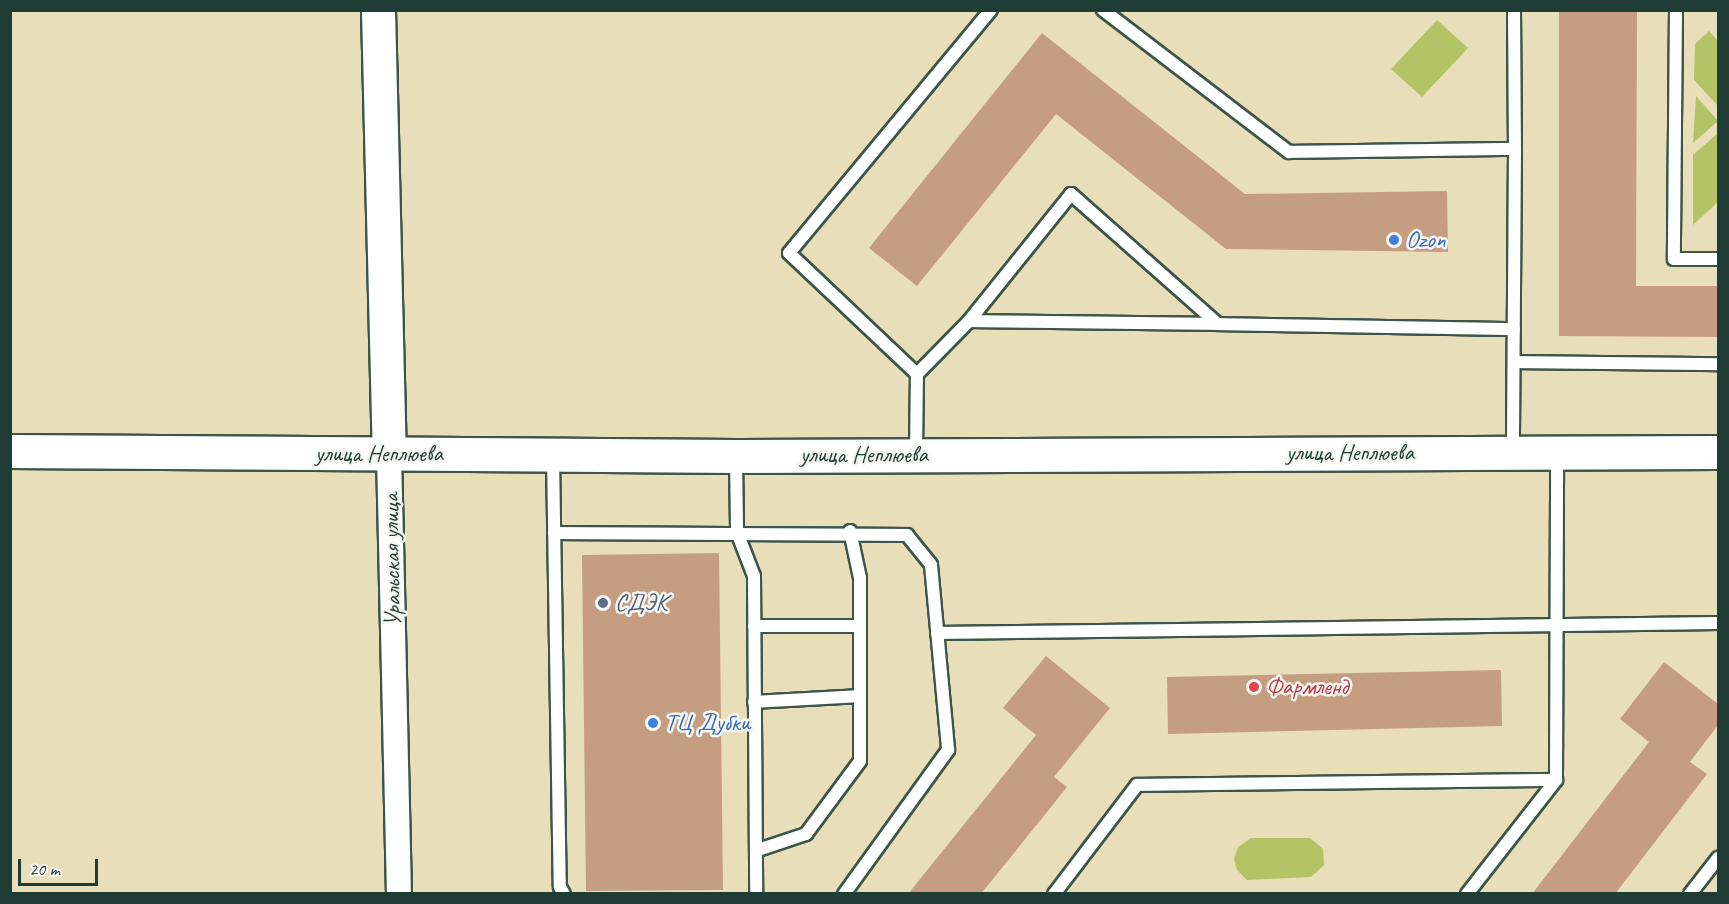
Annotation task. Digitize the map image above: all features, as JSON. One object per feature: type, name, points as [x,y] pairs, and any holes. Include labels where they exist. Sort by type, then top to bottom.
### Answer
[{"type":"main road","name":"Уральская улица","points":[[378,10],[389,454]]},
{"type":"main road","name":"улица Неплюева","points":[[10,451],[736,456],[1719,452]]},
{"type":"street","name":"Уральская улица","points":[[389,454],[399,894]]},
{"type":"lane","points":[[917,374],[789,253],[992,10]]},
{"type":"lane","points":[[1103,10],[1290,152],[1515,149]]},
{"type":"lane","points":[[1513,453],[1514,10]]},
{"type":"lane","points":[[1676,10],[1674,259],[1719,259]]},
{"type":"lane","points":[[916,454],[917,374],[969,321],[1071,194],[1218,324]]},
{"type":"lane","points":[[969,321],[1514,329]]},
{"type":"lane","points":[[1514,362],[1719,364]]},
{"type":"lane","points":[[553,453],[560,887],[564,894]]},
{"type":"lane","points":[[1467,894],[1556,780],[1557,453]]},
{"type":"lane","points":[[736,456],[737,532],[754,576],[754,702],[758,850],[756,894]]},
{"type":"lane","points":[[554,533],[850,531],[908,535],[931,565],[948,750],[844,894]]},
{"type":"lane","points":[[758,850],[806,834],[861,761],[860,578],[850,531]]},
{"type":"lane","points":[[937,633],[1719,623]]},
{"type":"lane","points":[[754,626],[860,626]]},
{"type":"lane","points":[[754,702],[860,696]]},
{"type":"lane","points":[[1054,894],[1137,785],[1556,780]]},
{"type":"lane","points":[[1690,894],[1719,858]]},
{"type":"green space","points":[[1437,20],[1468,48],[1422,97],[1391,69]]},
{"type":"green space","points":[[1709,31],[1718,41],[1718,106],[1694,80],[1695,44]]},
{"type":"green space","points":[[1696,96],[1718,121],[1693,143]]},
{"type":"green space","points":[[1718,133],[1718,202],[1693,225],[1693,155]]},
{"type":"green space","points":[[1251,838],[1310,838],[1323,849],[1324,865],[1311,877],[1247,880],[1237,870],[1234,859],[1238,847]]},
{"type":"building","points":[[1559,10],[1637,10],[1636,286],[1718,286],[1718,337],[1559,336]]},
{"type":"building","points":[[1042,33],[1245,194],[1447,191],[1448,252],[1226,249],[1056,114],[917,286],[869,248]]},
{"type":"building","name":"ТЦ Дубки","points":[[719,553],[723,890],[586,891],[582,555]]},
{"type":"building","points":[[1046,656],[1110,708],[1054,777],[1067,787],[981,894],[908,894],[1036,735],[1003,708]]},
{"type":"building","points":[[1664,662],[1718,704],[1718,725],[1690,762],[1707,774],[1615,894],[1532,894],[1649,742],[1620,719]]},
{"type":"building","points":[[1501,670],[1502,726],[1168,734],[1167,677]]},
{"type":"place","name":"Ozon","points":[[1394,240]]},
{"type":"place","name":"СДЭК","points":[[603,603]]},
{"type":"place","name":"Фармленд","points":[[1254,687]]},
{"type":"place","name":"ТЦ Дубки","points":[[653,723]]}]
